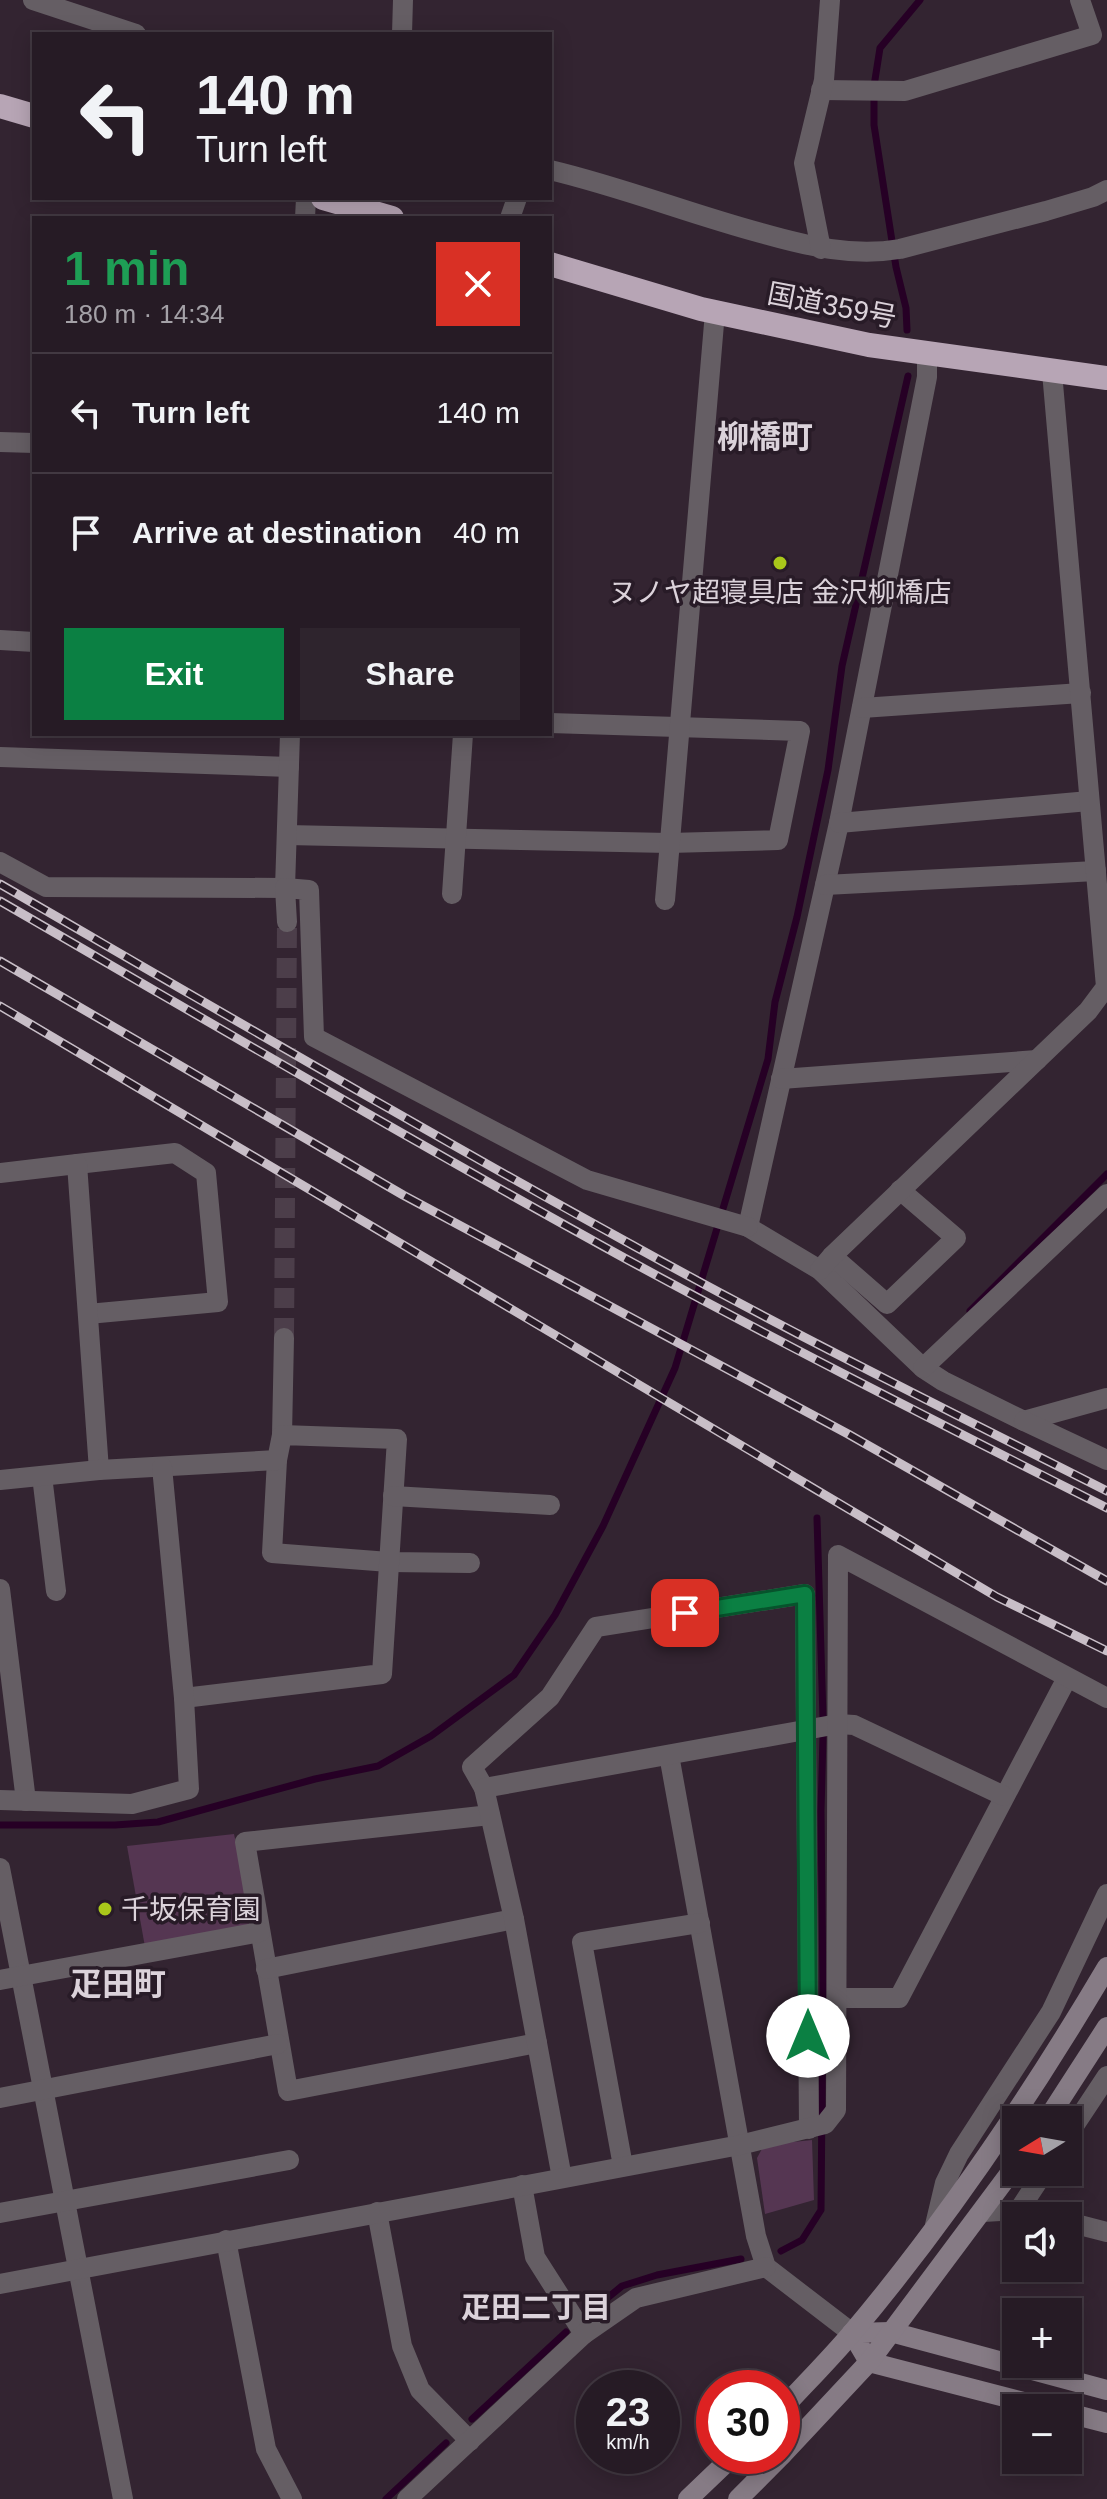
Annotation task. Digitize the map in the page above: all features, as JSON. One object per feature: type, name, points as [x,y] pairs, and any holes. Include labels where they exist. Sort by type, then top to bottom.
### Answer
[{"type":"highway","points":[[0,106],[32,115]]},
{"type":"highway","points":[[330,200],[385,216]]},
{"type":"highway","name":"国道359号","points":[[552,265],[715,312],[869,345],[1107,378]]},
{"type":"street","points":[[33,0],[130,32]]},
{"type":"street","points":[[402,32],[403,0]]},
{"type":"street","points":[[821,249],[804,163],[824,80],[830,0]]},
{"type":"street","points":[[821,90],[905,91],[1092,35],[1080,0]]},
{"type":"street","points":[[552,170],[587,178],[729,225],[821,249],[892,250],[1046,211],[1107,190]]},
{"type":"street","points":[[665,900],[715,312]]},
{"type":"street","points":[[748,1227],[839,823],[927,377],[927,353]]},
{"type":"street","points":[[826,1263],[1088,1011],[1106,987],[1052,372]]},
{"type":"street","points":[[0,442],[32,443]]},
{"type":"street","points":[[0,640],[32,642]]},
{"type":"street","points":[[862,708],[1081,693]]},
{"type":"street","points":[[287,835],[669,843],[778,840],[800,731],[552,723]]},
{"type":"street","points":[[287,922],[285,888],[290,736]]},
{"type":"street","points":[[452,894],[463,736]]},
{"type":"street","points":[[0,757],[289,767]]},
{"type":"street","points":[[839,823],[1089,801]]},
{"type":"street","points":[[0,862],[46,887],[309,890],[314,1037],[587,1180],[748,1227],[826,1263],[887,1304],[956,1238],[900,1190]]},
{"type":"street","points":[[825,885],[1096,871]]},
{"type":"street","points":[[781,1079],[1037,1060]]},
{"type":"street","points":[[0,1173],[175,1153],[206,1173],[218,1302],[88,1314]]},
{"type":"street","points":[[77,1164],[99,1470]]},
{"type":"street","points":[[923,1368],[1107,1194]]},
{"type":"street","points":[[826,1263],[923,1368],[943,1381],[1107,1460]]},
{"type":"street","points":[[284,1338],[282,1435],[277,1460],[272,1553],[389,1562],[470,1563]]},
{"type":"street","points":[[1024,1421],[1107,1398]]},
{"type":"street","points":[[184,1698],[382,1674],[397,1439],[282,1435]]},
{"type":"street","points":[[0,1480],[99,1470],[277,1460]]},
{"type":"street","points":[[0,1800],[132,1804],[189,1789],[184,1698],[162,1467]]},
{"type":"street","points":[[42,1476],[56,1591]]},
{"type":"street","points":[[393,1496],[550,1505]]},
{"type":"street","points":[[0,2284],[740,2145],[816,2126],[836,2110],[838,1555],[1107,1698]]},
{"type":"street","points":[[0,1589],[26,1801]]},
{"type":"street","points":[[562,2178],[514,1919],[484,1788],[472,1767],[550,1697],[596,1627],[805,1594],[816,2126]]},
{"type":"street","points":[[838,1998],[899,1998],[1067,1678]]},
{"type":"street","points":[[484,1788],[838,1724],[854,1725],[1004,1796]]},
{"type":"street","points":[[669,1755],[756,2236],[766,2267],[852,2333],[869,2362],[1002,2396]]},
{"type":"street","points":[[490,1815],[245,1842],[278,2044],[288,2091],[537,2043]]},
{"type":"street","points":[[0,1868],[123,2499]]},
{"type":"street","points":[[935,2225],[945,2183],[959,2154],[1051,2012],[1107,1894]]},
{"type":"street","points":[[266,1969],[514,1919]]},
{"type":"street","points":[[623,2166],[582,1942],[700,1923]]},
{"type":"street","points":[[0,1980],[260,1932]]},
{"type":"street","points":[[800,2389],[852,2333],[982,2161],[1069,2031],[1107,1967]]},
{"type":"street","points":[[1056,2106],[1107,2027]]},
{"type":"street","points":[[0,2098],[278,2044]]},
{"type":"street","points":[[1082,2114],[1107,2076]]},
{"type":"street","points":[[0,2213],[289,2160]]},
{"type":"street","points":[[522,2185],[535,2257],[584,2334]]},
{"type":"street","points":[[800,2437],[869,2362],[1002,2185]]},
{"type":"street","points":[[983,2212],[1002,2211]]},
{"type":"street","points":[[377,2212],[402,2346],[420,2390],[470,2441]]},
{"type":"street","points":[[1082,2226],[1107,2232]]},
{"type":"street","points":[[226,2240],[266,2449],[292,2499]]},
{"type":"street","points":[[407,2499],[584,2334],[636,2298],[766,2267]]},
{"type":"street","points":[[852,2333],[891,2332],[1107,2390]]},
{"type":"street","points":[[1082,2417],[1107,2423]]},
{"type":"street","points":[[688,2499],[714,2474]]},
{"type":"street","points":[[738,2499],[764,2474]]},
{"type":"shaded area","points":[[234,1834],[252,1919],[247,1927],[145,1947],[127,1846]]},
{"type":"shaded area","points":[[812,2140],[814,2200],[765,2214],[757,2158],[764,2145]]},
{"type":"waterway","points":[[907,330],[906,308],[896,267],[874,125],[874,86],[880,48],[920,0]]},
{"type":"waterway","points":[[0,1825],[158,1822],[315,1779],[378,1766],[431,1736],[514,1675],[555,1615],[603,1526],[675,1368],[768,1059],[775,1002],[797,917],[828,770],[842,666],[908,376]]},
{"type":"waterway","points":[[970,1311],[1107,1174]]},
{"type":"waterway","points":[[817,1518],[823,1718]]},
{"type":"waterway","points":[[781,2251],[802,2240],[821,2210],[823,1736]]},
{"type":"waterway","points":[[594,2309],[622,2286],[657,2275],[741,2259]]},
{"type":"waterway","points":[[472,2419],[566,2332]]},
{"type":"waterway","points":[[386,2499],[446,2443]]},
{"type":"tunnel","points":[[284,1338],[287,922]]},
{"type":"railway","points":[[0,884],[395,1112],[692,1278],[1107,1491]]},
{"type":"railway","points":[[0,901],[628,1260],[1107,1508]]},
{"type":"railway","points":[[0,961],[403,1195],[848,1434],[1107,1581]]},
{"type":"railway","points":[[0,1006],[997,1597],[1107,1651]]},
{"type":"place","name":"ヌノヤ超寝具店 金沢柳橋店","points":[[780,563]]},
{"type":"place","name":"千坂保育園","points":[[105,1909]]},
{"type":"district","name":"柳橋町","points":[[765,437]]},
{"type":"district","name":"疋田町","points":[[118,1984]]},
{"type":"district","name":"疋田二丁目","points":[[536,2308]]},
{"type":"route","points":[[685,1613],[805,1594],[808,2036]]}]
